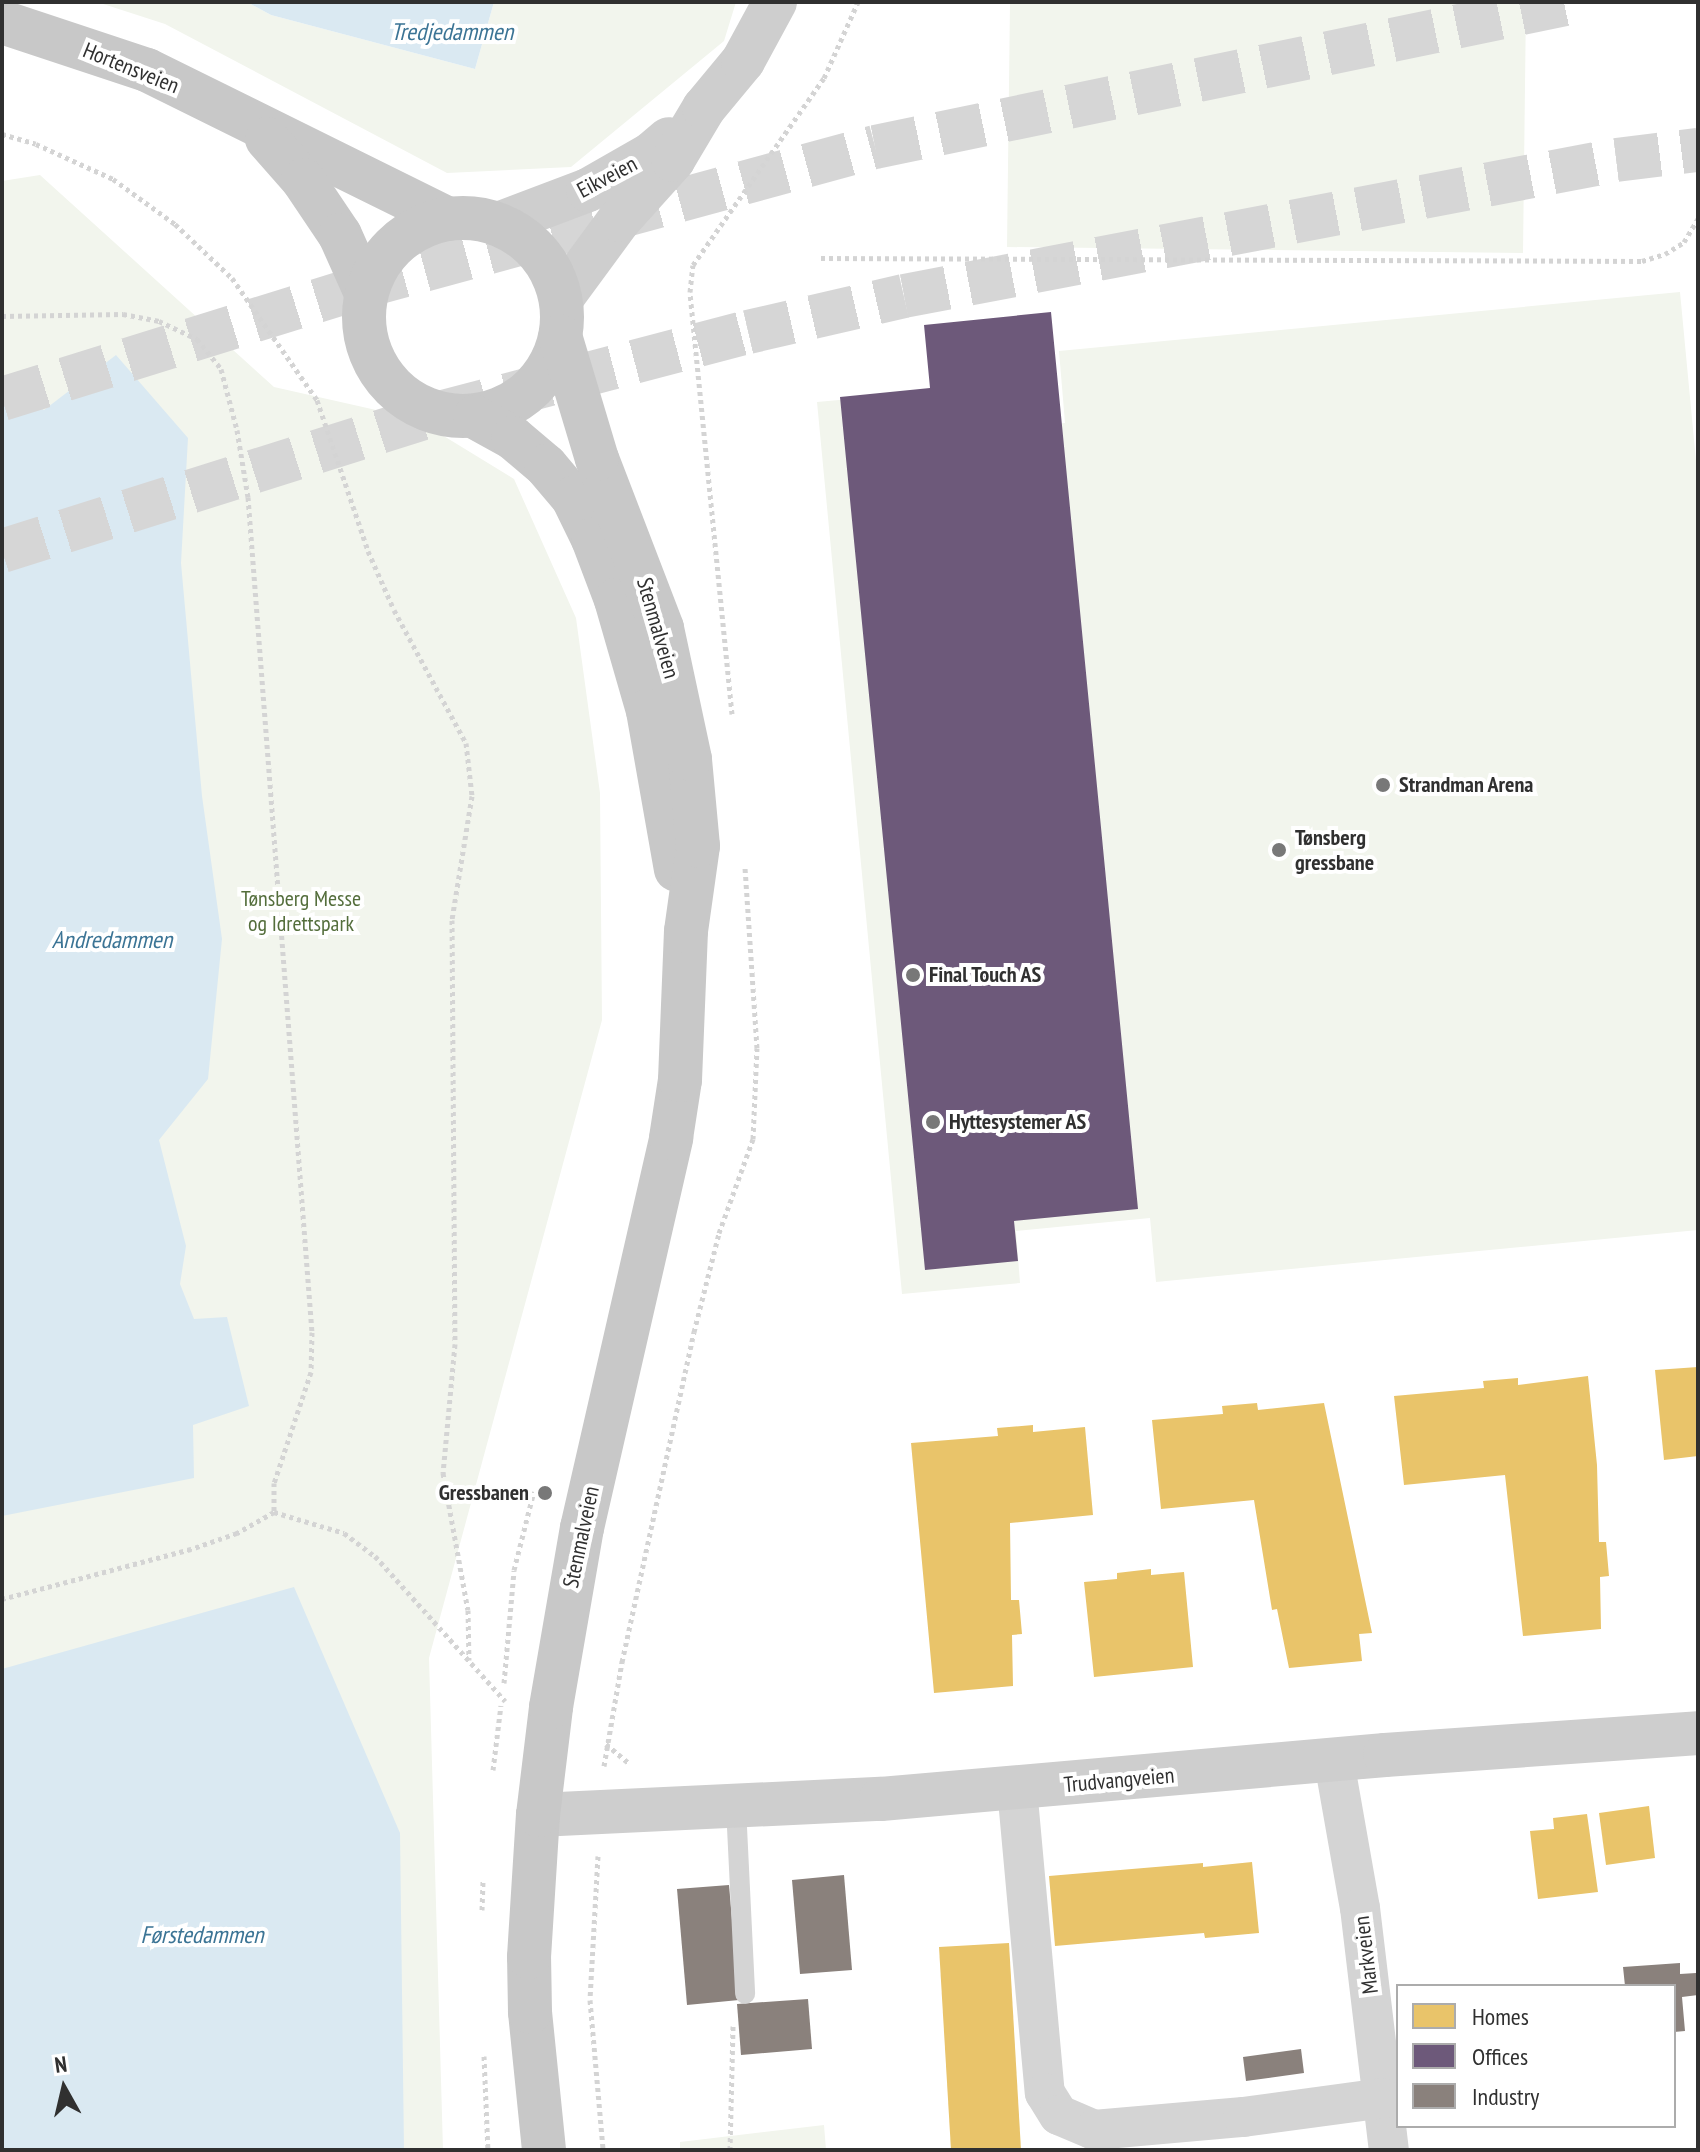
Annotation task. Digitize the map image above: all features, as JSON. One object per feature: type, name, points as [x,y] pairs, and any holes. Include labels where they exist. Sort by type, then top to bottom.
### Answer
[{"type":"main road","name":"Eikveien","points":[[560,317],[619,220],[673,160],[704,108],[743,61],[775,2]]},
{"type":"main road","name":"Hortensveien","points":[[2,22],[147,70],[448,219]]},
{"type":"main road","name":"Eikveien","points":[[498,224],[588,190],[651,154],[704,108]]},
{"type":"main road","name":"Hortensveien","points":[[255,126],[303,180],[340,235],[366,293]]},
{"type":"main road","name":"Stenmalveien","points":[[544,2150],[529,1971],[538,1815],[569,1590],[671,1138],[680,1080],[686,931],[698,846],[690,759],[662,628],[597,459],[560,317],[555,279],[538,253],[516,233],[498,224],[473,218],[448,219],[420,227],[395,243],[377,266],[366,293],[363,325],[370,357],[387,383],[412,404],[443,416],[475,417],[505,408],[531,389],[550,365],[560,317]]},
{"type":"main road","name":"Stenmalveien","points":[[475,417],[513,438],[546,466],[573,498],[593,539],[616,600],[648,711],[686,931]]},
{"type":"main road","name":"Trudvangveien","points":[[538,1815],[736,1807],[1017,1788],[1698,1733]]},
{"type":"street","name":"Markveien","points":[[1334,1761],[1360,1908],[1389,2150]]},
{"type":"street","points":[[1017,1788],[1045,2093],[1059,2115],[1094,2130],[1122,2129],[1383,2098]]},
{"type":"lane","points":[[736,1807],[745,1994]]},
{"type":"path","points":[[2,134],[36,144],[113,179],[175,224],[232,278],[317,400],[368,551],[388,598],[466,743],[472,796],[452,920],[455,1344],[443,1473],[468,1610],[469,1660]]},
{"type":"path","points":[[821,258],[1642,261],[1665,254],[1684,242],[1698,219]]},
{"type":"path","points":[[2,316],[123,314],[159,321],[197,339],[221,369],[237,430],[248,497],[312,1332],[311,1372],[274,1483],[274,1512]]},
{"type":"path","points":[[2,1599],[191,1549],[237,1533],[274,1512],[344,1533],[375,1556],[503,1701]]},
{"type":"path","points":[[603,2150],[590,2000],[600,1814],[606,1744],[613,1714]]},
{"type":"path","points":[[730,2150],[734,2007],[745,1994]]},
{"type":"green space","points":[[97,2],[247,2],[271,15],[475,69],[494,2],[736,2],[724,41],[571,167],[447,173],[165,24]]},
{"type":"green space","points":[[1010,2],[1526,2],[1523,253],[1007,247]]},
{"type":"green space","name":"Tønsberg Messe og Idrettspark","points":[[40,175],[274,387],[416,419],[514,479],[576,618],[600,793],[602,1020],[429,1658],[443,2150],[2,2150],[2,181]]},
{"type":"green space","name":"Tønsberg gressbane","points":[[1680,292],[1698,482],[1698,1230],[1156,1282],[1150,1218],[1016,1231],[1020,1283],[902,1294],[817,402],[905,394],[910,437],[1065,423],[1059,351]]},
{"type":"green space","points":[[824,2125],[826,2150],[680,2150],[680,2142]]},
{"type":"water","name":"Tredjedammen","points":[[247,2],[494,2],[475,69],[271,15]]},
{"type":"water","name":"Andredammen","points":[[116,355],[188,438],[181,563],[202,796],[222,939],[208,1079],[159,1140],[186,1246],[180,1284],[194,1319],[227,1317],[249,1406],[193,1425],[194,1478],[2,1516],[2,380],[44,410]]},
{"type":"water","name":"Førstedammen","points":[[294,1587],[400,1833],[404,2150],[2,2150],[2,1669]]},
{"type":"building: Homes","points":[[1698,1367],[1698,1456],[1664,1460],[1655,1370]]},
{"type":"building: Homes","points":[[1588,1376],[1597,1465],[1599,1542],[1606,1542],[1609,1576],[1600,1577],[1601,1629],[1523,1636],[1505,1475],[1404,1485],[1394,1396],[1484,1388],[1483,1381],[1518,1378],[1518,1385]]},
{"type":"building: Homes","points":[[1257,1403],[1258,1410],[1324,1403],[1372,1633],[1359,1634],[1362,1661],[1289,1668],[1277,1609],[1272,1610],[1254,1500],[1161,1509],[1152,1420],[1223,1414],[1222,1406]]},
{"type":"building: Homes","points":[[1033,1425],[1033,1432],[1085,1427],[1093,1515],[1010,1523],[1011,1600],[1019,1600],[1022,1634],[1012,1635],[1013,1686],[934,1693],[911,1443],[998,1436],[997,1428]]},
{"type":"building: Homes","points":[[1151,1569],[1151,1575],[1184,1572],[1193,1667],[1094,1677],[1084,1582],[1117,1579],[1117,1573]]},
{"type":"building: Homes","points":[[1649,1806],[1655,1858],[1606,1865],[1599,1813]]},
{"type":"building: Homes","points":[[1587,1814],[1598,1892],[1538,1899],[1530,1831],[1554,1829],[1553,1818]]},
{"type":"building: Homes","points":[[1252,1862],[1259,1933],[1205,1938],[1204,1933],[1055,1946],[1049,1876]]},
{"type":"building: Homes","points":[[1009,1943],[1021,2150],[951,2150],[939,1947]]},
{"type":"building: Offices","points":[[1051,312],[1138,1209],[1014,1221],[1018,1261],[925,1270],[840,397],[930,388],[924,325]]},
{"type":"building: Industry","points":[[844,1875],[852,1970],[800,1974],[792,1880]]},
{"type":"building: Industry","points":[[729,1885],[739,2000],[687,2005],[677,1889]]},
{"type":"building: Industry","points":[[1680,1963],[1680,1974],[1696,1973],[1698,1995],[1682,1997],[1685,2031],[1676,2032],[1676,1984],[1625,1984],[1623,1967]]},
{"type":"building: Industry","points":[[808,1999],[812,2049],[741,2055],[737,2004]]},
{"type":"building: Industry","points":[[1301,2049],[1304,2073],[1246,2081],[1243,2057]]},
{"type":"tunnel","points":[[2,399],[361,287],[875,147],[1575,2]]},
{"type":"tunnel","points":[[2,551],[443,412],[748,332],[904,296],[1616,160],[1698,150]]},
{"type":"place","name":"Strandman Arena","points":[[1383,785]]},
{"type":"place","name":"Tønsberg gressbane","points":[[1279,850]]},
{"type":"place","name":"Final Touch AS","points":[[913,975]]},
{"type":"place","name":"Hyttesystemer AS","points":[[933,1122]]},
{"type":"place","name":"Gressbanen","points":[[545,1493]]}]
